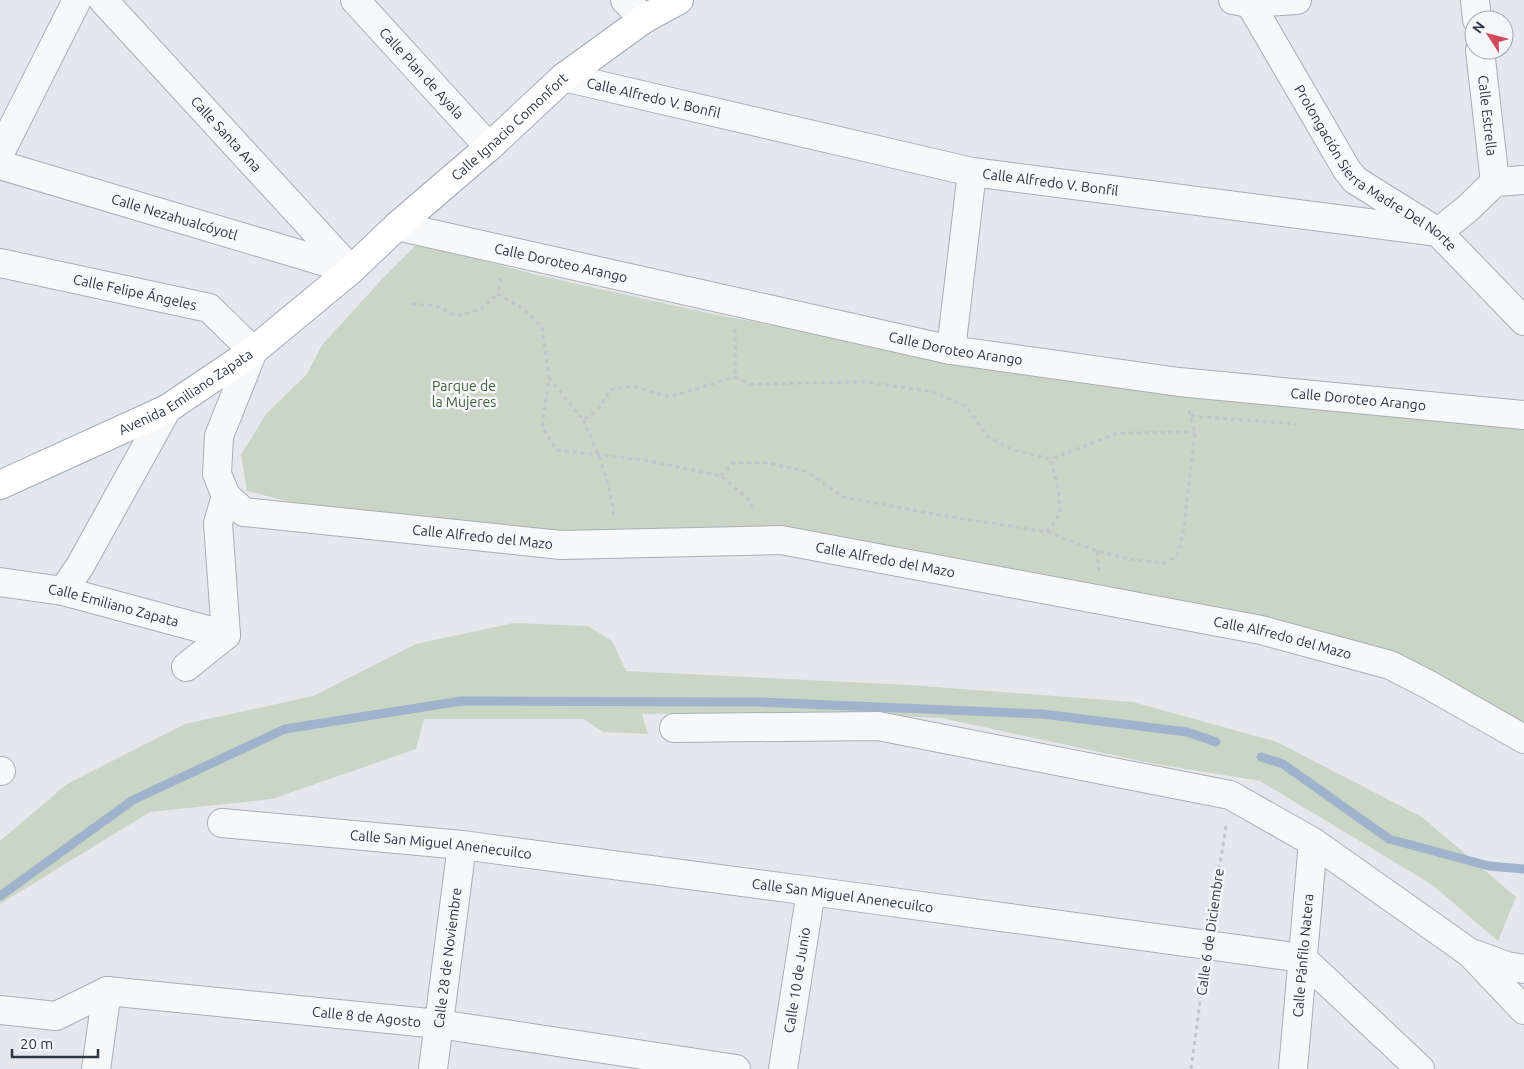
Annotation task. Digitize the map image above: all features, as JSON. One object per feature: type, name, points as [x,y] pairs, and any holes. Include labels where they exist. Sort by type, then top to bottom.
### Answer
[{"type":"main road","name":"Calle Ignacio Comonfort","points":[[351,270],[396,226],[489,147],[564,77],[644,20],[679,0]]},
{"type":"main road","name":"Avenida Emiliano Zapata","points":[[0,485],[167,410],[253,351],[351,270]]},
{"type":"street","points":[[0,153],[77,0]]},
{"type":"street","name":"Calle Santa Ana","points":[[103,0],[351,270]]},
{"type":"street","name":"Calle Plan de Ayala","points":[[355,0],[489,147]]},
{"type":"street","points":[[625,0],[644,20]]},
{"type":"street","points":[[1243,1],[1297,0]]},
{"type":"street","name":"Prolongación Sierra Madre Del Norte","points":[[1243,1],[1355,180],[1438,232],[1524,321]]},
{"type":"street","name":"Calle Estrella","points":[[1481,60],[1495,182]]},
{"type":"street","name":"Calle Alfredo V. Bonfil","points":[[564,77],[972,172],[1438,232]]},
{"type":"street","name":"Calle Nezahualcóyotl","points":[[0,165],[351,270]]},
{"type":"street","points":[[951,350],[972,172]]},
{"type":"street","points":[[1438,232],[1466,210],[1495,182],[1524,180]]},
{"type":"street","name":"Calle Doroteo Arango","points":[[396,226],[951,350],[1179,382],[1524,415]]},
{"type":"street","name":"Calle Felipe Ángeles","points":[[0,263],[209,308],[253,351]]},
{"type":"street","points":[[186,667],[226,635],[218,523],[226,496],[217,474],[219,436],[253,351]]},
{"type":"street","points":[[63,591],[80,566],[167,410]]},
{"type":"street","name":"Calle Alfredo del Mazo","points":[[226,496],[244,512],[560,545],[781,540],[1261,630],[1390,665],[1524,739]]},
{"type":"street","name":"Calle Emiliano Zapata","points":[[0,582],[63,591],[226,635]]},
{"type":"street","points":[[674,728],[878,726],[1230,795],[1313,842],[1470,953],[1524,1010]]},
{"type":"street","name":"Calle San Miguel Anenecuilco","points":[[222,823],[462,845],[1302,958]]},
{"type":"street","name":"Calle Pánfilo Natera","points":[[1293,1069],[1313,842]]},
{"type":"street","name":"Calle 28 de Noviembre","points":[[433,1069],[462,845]]},
{"type":"street","name":"Calle 10 de Junio","points":[[783,1069],[811,891]]},
{"type":"street","points":[[1470,953],[1507,966],[1524,969]]},
{"type":"street","points":[[1302,958],[1420,1069]]},
{"type":"street","points":[[0,1010],[56,1016],[107,991]]},
{"type":"street","points":[[96,1069],[107,991]]},
{"type":"street","name":"Calle 8 de Agosto","points":[[107,991],[439,1024],[736,1069]]},
{"type":"path","points":[[412,304],[436,306],[457,316],[481,309],[498,294],[506,250]]},
{"type":"path","points":[[498,294],[524,309],[542,327],[548,378],[542,427],[557,450],[644,460],[721,476],[748,499],[754,512],[781,540]]},
{"type":"path","points":[[733,301],[735,377]]},
{"type":"path","points":[[583,420],[599,409],[610,390],[632,386],[669,396],[735,377],[750,384],[867,382],[934,392],[967,407],[987,436],[1010,449],[1052,459],[1118,432],[1195,432]]},
{"type":"path","points":[[548,378],[583,420],[599,455],[613,506],[615,524],[609,543]]},
{"type":"path","points":[[721,476],[733,463],[769,463],[808,472],[843,496],[928,513],[1047,532],[1097,551],[1135,560],[1164,563],[1177,556],[1183,534],[1195,432],[1179,382]]},
{"type":"path","points":[[1047,532],[1060,513],[1059,492],[1052,459]]},
{"type":"path","points":[[1097,551],[1099,579]]},
{"type":"path","name":"Calle 6 de Diciembre","points":[[1190,1069],[1230,795]]},
{"type":"green space","name":"Parque de la Mujeres","points":[[418,243],[537,275],[712,314],[1001,367],[1524,420],[1524,725],[1411,668],[955,568],[338,514],[247,491],[241,455],[266,414],[307,374],[322,345]]},
{"type":"green space","points":[[513,623],[588,626],[612,641],[626,671],[909,685],[1133,702],[1277,742],[1422,817],[1516,897],[1498,941],[1431,884],[1260,781],[1150,763],[942,718],[790,712],[642,714],[648,734],[603,732],[584,719],[424,719],[416,749],[272,799],[150,812],[0,904],[0,841],[67,784],[185,724],[313,696],[416,644]]},
{"type":"waterway","points":[[0,896],[133,800],[285,729],[461,701],[759,702],[1042,714],[1187,732],[1216,742]]},
{"type":"waterway","points":[[1261,757],[1283,764],[1389,839],[1489,866],[1524,869]]}]
